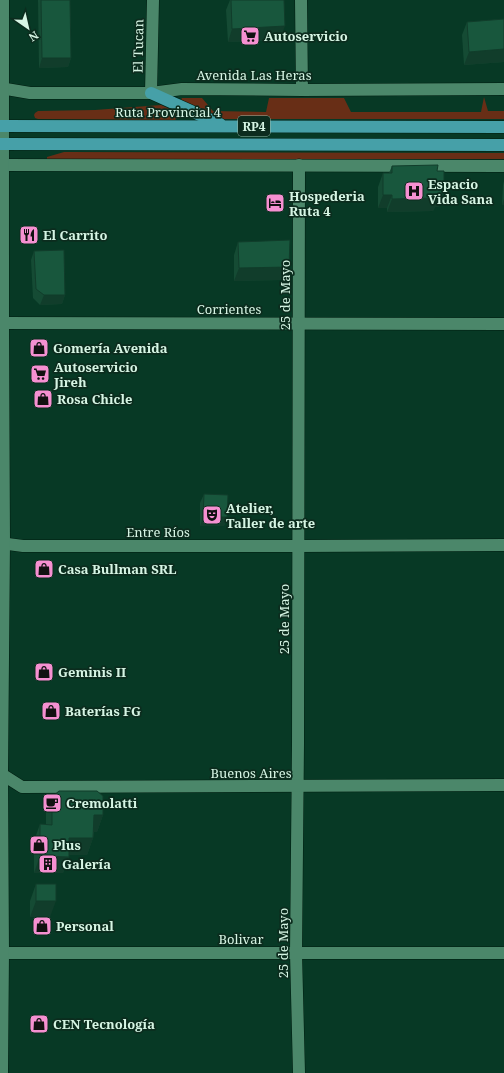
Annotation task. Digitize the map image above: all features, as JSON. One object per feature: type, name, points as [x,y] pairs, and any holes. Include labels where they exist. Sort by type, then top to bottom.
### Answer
[{"type":"main road","points":[[151,93],[224,126]]},
{"type":"main road","name":"Ruta Provincial 4","points":[[2,126],[504,127]]},
{"type":"main road","name":"RP4","points":[[2,144],[504,145]]},
{"type":"street","points":[[2,1073],[1,323],[3,0]]},
{"type":"street","name":"El Tucan","points":[[151,93],[153,0]]},
{"type":"street","points":[[301,0],[302,90]]},
{"type":"street","name":"Avenida Las Heras","points":[[2,88],[30,93],[151,93],[182,89],[504,89]]},
{"type":"street","points":[[2,165],[504,166]]},
{"type":"street","name":"25 de Mayo","points":[[299,165],[298,744],[296,953],[299,1073]]},
{"type":"street","name":"Corrientes","points":[[1,323],[504,324]]},
{"type":"street","name":"Entre Ríos","points":[[2,543],[23,546],[504,545]]},
{"type":"street","name":"Buenos Aires","points":[[1,773],[22,787],[504,785]]},
{"type":"street","name":"Bolivar","points":[[3,953],[504,953]]},
{"type":"shaded area","points":[[484,97],[488,111],[504,111],[504,119],[218,119],[180,101],[182,98],[202,98],[213,111],[266,112],[269,98],[344,98],[351,112],[481,112]]},
{"type":"shaded area","points":[[161,105],[179,113],[179,117],[175,120],[38,119],[35,118],[34,115],[38,111],[95,110]]},
{"type":"shaded area","points":[[64,152],[504,153],[504,159],[47,159],[47,157]]},
{"type":"building","points":[[41,0],[70,0],[71,58],[42,58]]},
{"type":"building","points":[[231,0],[284,0],[285,26],[232,29]]},
{"type":"building","points":[[504,19],[504,49],[469,52],[467,22]]},
{"type":"building","points":[[438,165],[437,171],[444,171],[444,194],[438,194],[438,198],[392,199],[392,195],[383,195],[383,173],[392,173],[392,166]]},
{"type":"building","points":[[290,240],[289,267],[239,268],[238,242]]},
{"type":"building","points":[[64,250],[65,295],[44,295],[36,289],[34,251]]},
{"type":"building","points":[[204,494],[228,495],[227,517],[203,517]]},
{"type":"building","points":[[59,791],[97,791],[103,796],[103,815],[94,815],[93,838],[69,838],[69,857],[40,856],[40,824],[52,825],[52,797]]},
{"type":"building","points":[[36,884],[56,884],[56,901],[36,901]]},
{"type":"place","name":"Autoservicio","points":[[250,36]]},
{"type":"place","name":"Espacio Vida Sana","points":[[414,191]]},
{"type":"place","name":"Hospederia Ruta 4","points":[[275,203]]},
{"type":"place","name":"El Carrito","points":[[29,235]]},
{"type":"place","name":"Gomería Avenida","points":[[39,348]]},
{"type":"place","name":"Autoservicio Jireh","points":[[40,374]]},
{"type":"place","name":"Rosa Chicle","points":[[43,399]]},
{"type":"place","name":"Atelier, Taller de arte","points":[[212,515]]},
{"type":"place","name":"Casa Bullman SRL","points":[[44,569]]},
{"type":"place","name":"Geminis II","points":[[44,672]]},
{"type":"place","name":"Baterías FG","points":[[51,711]]},
{"type":"place","name":"Cremolatti","points":[[52,803]]},
{"type":"place","name":"Plus","points":[[39,845]]},
{"type":"place","name":"Galería","points":[[48,864]]},
{"type":"place","name":"Personal","points":[[42,926]]},
{"type":"place","name":"CEN Tecnología","points":[[39,1024]]}]
